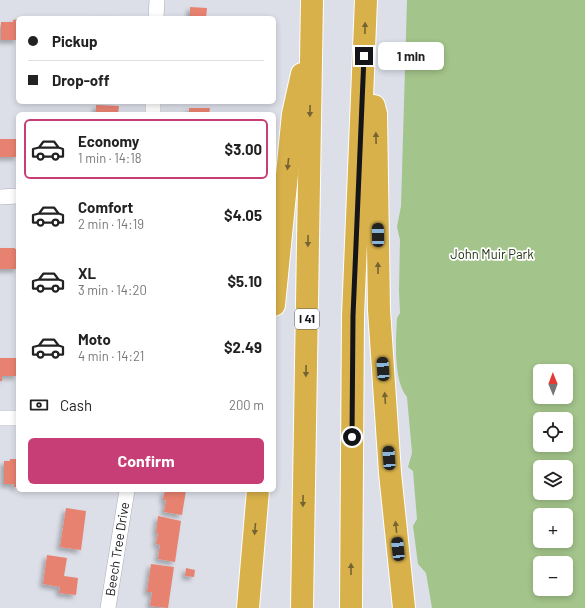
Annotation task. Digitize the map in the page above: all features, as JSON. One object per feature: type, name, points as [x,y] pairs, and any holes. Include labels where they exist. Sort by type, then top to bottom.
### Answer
[{"type":"highway","name":"I 41","points":[[302,608],[312,0]]},
{"type":"highway","points":[[351,608],[353,316],[366,0]]},
{"type":"highway","points":[[276,285],[293,114],[312,30]]},
{"type":"highway","points":[[364,56],[376,114],[379,310],[390,473],[404,608]]},
{"type":"highway","points":[[248,608],[258,492]]},
{"type":"street","points":[[156,16],[157,0]]},
{"type":"street","points":[[0,197],[16,196]]},
{"type":"street","points":[[0,418],[16,418]]},
{"type":"street","name":"Beech Tree Drive","points":[[108,608],[127,492]]},
{"type":"green space","name":"John Muir Park","points":[[407,0],[585,0],[585,608],[432,608],[426,573],[418,564],[413,526],[417,519],[413,471],[408,467],[412,453],[407,397],[399,381],[397,370],[396,337],[397,318],[400,313],[400,240],[397,227],[401,206]]},
{"type":"building","points":[[190,7],[207,8],[206,16],[190,16]]},
{"type":"building","points":[[16,19],[16,40],[1,40],[1,22],[13,22],[13,20]]},
{"type":"building","points":[[96,105],[119,106],[118,112],[96,112]]},
{"type":"building","points":[[189,108],[210,108],[209,112],[189,112]]},
{"type":"building","points":[[0,139],[16,139],[16,157],[0,157]]},
{"type":"building","points":[[0,248],[15,248],[16,269],[0,269]]},
{"type":"building","points":[[0,358],[16,358],[16,376],[2,376],[2,381],[0,381]]},
{"type":"building","points":[[10,459],[16,459],[16,487],[14,487],[14,484],[4,484],[4,461],[10,461]]},
{"type":"building","points":[[165,492],[186,492],[182,515],[164,512],[166,500],[163,500]]},
{"type":"building","points":[[66,508],[86,511],[81,550],[60,547]]},
{"type":"building","points":[[158,516],[181,521],[175,562],[158,559],[160,545],[156,544],[158,533],[156,533]]},
{"type":"building","points":[[47,555],[67,558],[64,576],[78,578],[76,595],[59,593],[60,587],[43,584]]},
{"type":"building","points":[[151,564],[174,567],[168,608],[150,606],[152,592],[147,592]]},
{"type":"building","points":[[186,568],[195,570],[194,577],[185,576]]},
{"type":"route","points":[[352,437],[353,316],[364,56]]}]
